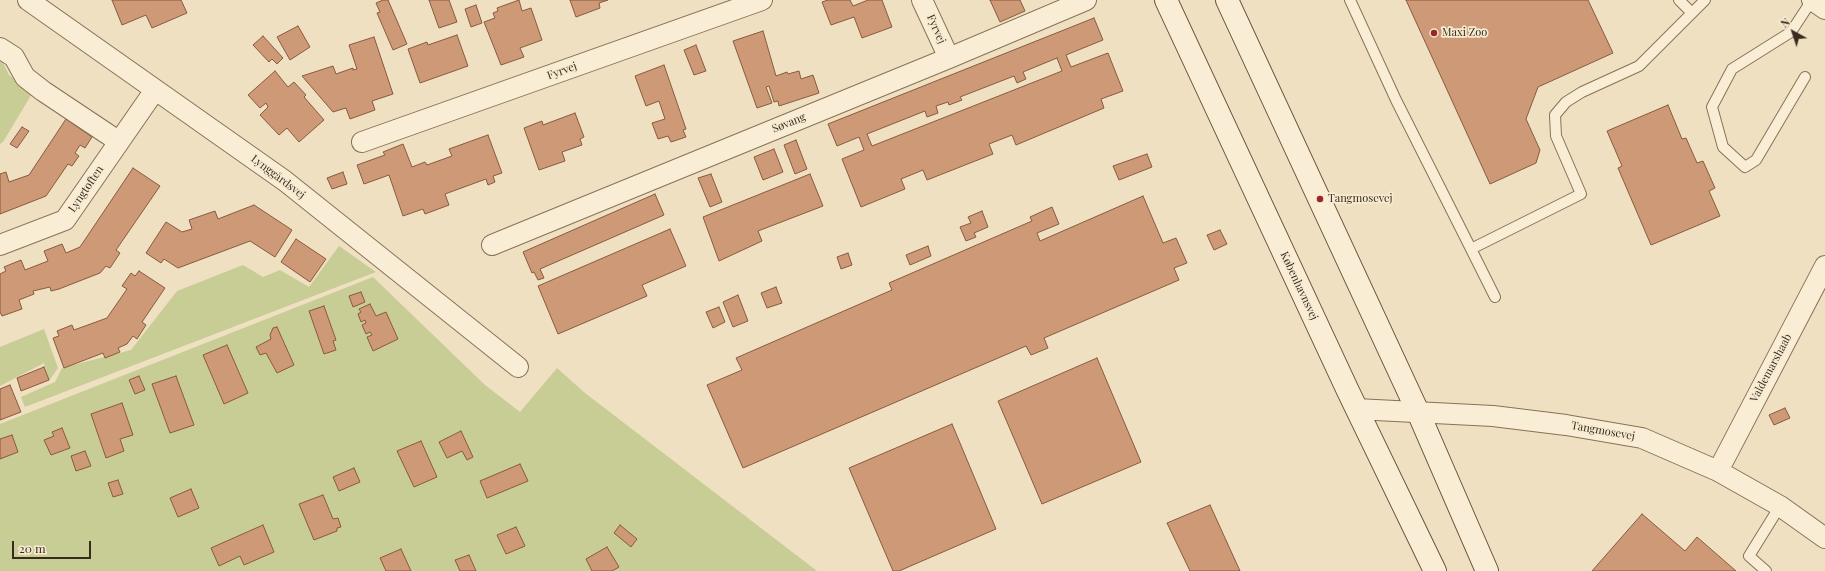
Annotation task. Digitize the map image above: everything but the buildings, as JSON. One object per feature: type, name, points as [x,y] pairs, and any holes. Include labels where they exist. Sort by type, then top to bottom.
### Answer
[{"type":"main road","name":"Københavnsvej","points":[[1166,0],[1356,409],[1435,571]]},
{"type":"main road","points":[[1227,0],[1418,412],[1487,571]]},
{"type":"street","name":"Lynggårdsvej","points":[[28,0],[285,181],[518,367]]},
{"type":"street","name":"Fyrvej","points":[[362,142],[762,0]]},
{"type":"street","name":"Fyrvej","points":[[922,0],[949,58]]},
{"type":"street","name":"Søvang","points":[[492,244],[949,58],[1086,0]]},
{"type":"street","points":[[1812,0],[1825,8]]},
{"type":"street","points":[[0,48],[14,58],[25,77],[43,91],[118,141]]},
{"type":"street","name":"Lyngtoften","points":[[0,245],[65,220],[118,141],[155,90]]},
{"type":"street","name":"Valdemarshaab","points":[[1718,471],[1825,266]]},
{"type":"street","name":"Tangmosevej","points":[[1356,409],[1493,416],[1566,424],[1642,438],[1718,471],[1780,506],[1825,538]]},
{"type":"lane","points":[[1350,0],[1396,100],[1495,297]]},
{"type":"lane","points":[[1679,0],[1692,13]]},
{"type":"lane","points":[[1471,249],[1581,194],[1556,136],[1555,115],[1566,102],[1582,92],[1639,66],[1705,0]]},
{"type":"lane","points":[[1805,77],[1756,160],[1745,167],[1723,147],[1712,107],[1732,69],[1790,32],[1812,0]]},
{"type":"lane","points":[[1766,571],[1749,556],[1780,506]]},
{"type":"green space","points":[[0,56],[9,75],[33,92],[3,142],[0,144]]},
{"type":"green space","points":[[339,246],[376,272],[25,407],[21,397],[55,382],[62,368],[131,350],[177,291],[243,265],[263,277],[280,270],[309,287]]},
{"type":"green space","points":[[373,277],[485,385],[520,412],[557,368],[585,393],[817,571],[0,571],[0,424]]},
{"type":"green space","points":[[44,329],[58,368],[49,381],[44,363],[0,386],[0,347]]},
{"type":"place","name":"Maxi Zoo","points":[[1434,33]]},
{"type":"place","name":"Tangmosevej","points":[[1320,199]]}]
